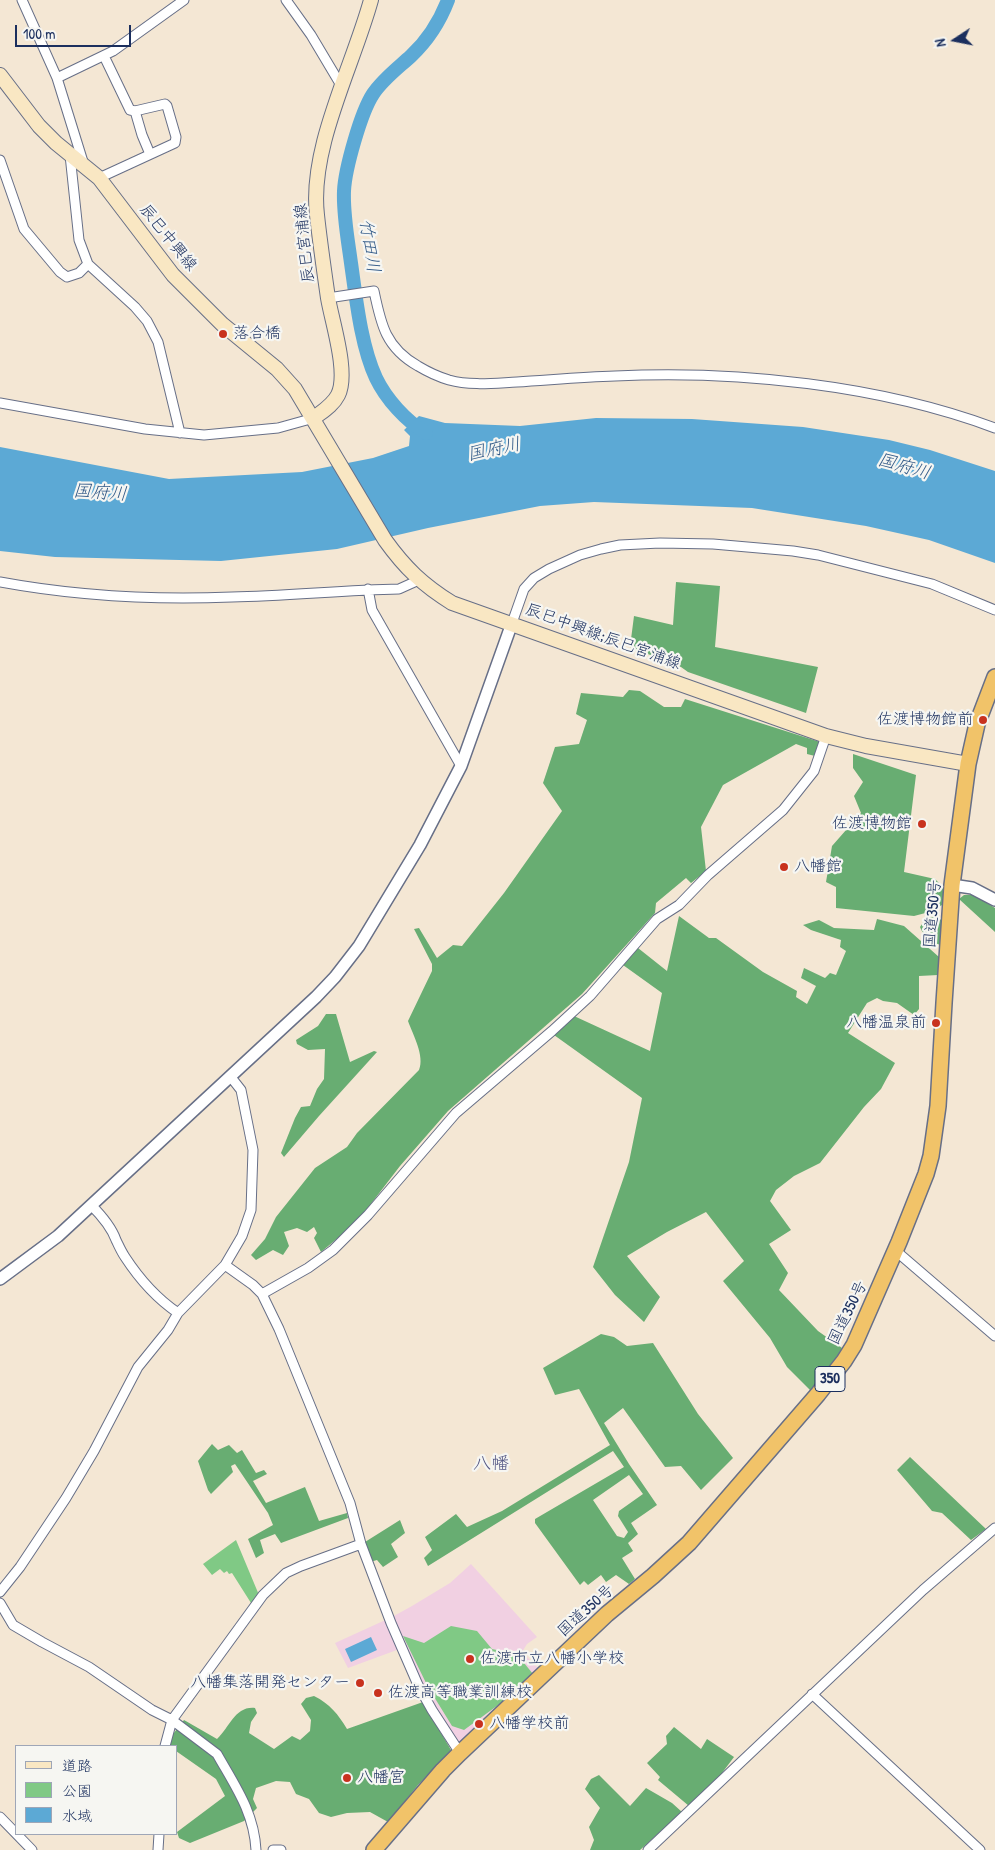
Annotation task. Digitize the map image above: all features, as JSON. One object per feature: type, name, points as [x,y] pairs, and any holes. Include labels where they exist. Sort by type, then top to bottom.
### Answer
[{"type":"highway","name":"国道350号","points":[[374,1850],[460,1753],[607,1614],[689,1543],[818,1394],[854,1345],[896,1250],[926,1174],[935,1136],[952,885],[968,764],[983,706],[995,677]]},
{"type":"main road","name":"辰巳宮浦線","points":[[317,424],[338,394],[342,369],[332,298],[316,213],[318,169],[342,87],[363,30],[371,0]]},
{"type":"main road","name":"辰巳中興線","points":[[0,75],[38,126],[99,178],[173,275],[222,324],[277,369],[295,389],[317,424]]},
{"type":"main road","name":"辰巳中興線;辰巳宮浦線","points":[[317,424],[385,540],[402,563],[416,577],[452,603],[826,736],[866,746],[968,764]]},
{"type":"street","points":[[22,0],[58,78],[84,165]]},
{"type":"street","points":[[58,78],[113,52],[184,0]]},
{"type":"street","points":[[286,0],[311,35],[342,87]]},
{"type":"street","points":[[99,178],[175,143],[176,137],[168,108],[165,104],[135,111],[130,110],[104,56]]},
{"type":"street","points":[[135,111],[150,154]]},
{"type":"street","points":[[70,155],[79,240],[88,264],[135,307],[147,322],[158,342],[169,395],[180,433]]},
{"type":"street","points":[[0,160],[24,229],[60,272],[67,277],[79,273],[88,264]]},
{"type":"street","points":[[332,298],[374,291],[382,325],[388,339],[396,350],[424,369],[449,380],[478,384],[616,376],[673,375],[776,380],[842,389],[913,403],[960,415],[995,428]]},
{"type":"street","points":[[0,403],[74,417],[204,435],[317,424]]},
{"type":"street","points":[[0,1279],[58,1236],[316,997],[335,977],[359,946],[420,845],[461,766],[524,589],[534,578],[580,555],[620,545],[660,543],[713,544],[818,555],[932,584],[995,610]]},
{"type":"street","points":[[0,582],[42,590],[145,596],[231,598],[368,589],[399,589],[416,577]]},
{"type":"street","points":[[368,589],[372,610],[461,766]]},
{"type":"street","points":[[262,1294],[308,1268],[333,1250],[368,1215],[456,1113],[590,996],[657,919],[679,904],[708,875],[783,810],[814,771],[826,736]]},
{"type":"street","points":[[952,885],[972,888],[995,900]]},
{"type":"street","points":[[0,1592],[20,1567],[66,1498],[94,1451],[138,1368],[168,1330],[178,1313],[225,1265],[247,1226],[251,1210],[252,1144],[241,1090],[230,1076]]},
{"type":"street","points":[[91,1205],[104,1219],[118,1246],[136,1273],[160,1301],[178,1313]]},
{"type":"street","points":[[896,1250],[995,1336]]},
{"type":"street","points":[[225,1265],[253,1285],[262,1294],[279,1329],[350,1503],[361,1544],[374,1580],[418,1685],[460,1753]]},
{"type":"street","points":[[648,1850],[923,1590],[995,1528]]},
{"type":"street","points":[[165,1745],[172,1720],[263,1595],[286,1573],[361,1544]]},
{"type":"street","points":[[0,1603],[13,1624],[89,1667],[152,1710],[172,1720],[217,1754],[246,1805],[251,1820],[256,1850]]},
{"type":"street","points":[[812,1694],[980,1850]]},
{"type":"street","points":[[0,1817],[15,1832]]},
{"type":"street","points":[[17,1835],[32,1850]]},
{"type":"street","points":[[158,1850],[159,1835]]},
{"type":"street","points":[[273,1850],[281,1850]]},
{"type":"shaded area","name":"佐渡市立八幡小学校","points":[[471,1564],[537,1637],[527,1644],[522,1652],[539,1669],[499,1706],[487,1714],[459,1744],[432,1701],[405,1647],[348,1668],[335,1643],[412,1606],[450,1583]]},
{"type":"green space","points":[[676,582],[720,586],[715,647],[818,667],[806,713],[688,672],[681,667],[630,647],[634,616],[673,625]]},
{"type":"green space","points":[[629,690],[640,691],[664,707],[681,707],[685,699],[820,742],[815,756],[807,754],[807,748],[796,744],[723,785],[701,827],[706,871],[691,883],[686,878],[656,903],[655,913],[582,994],[448,1111],[400,1166],[357,1222],[321,1252],[314,1238],[317,1233],[314,1227],[307,1232],[297,1228],[284,1232],[289,1246],[283,1255],[273,1250],[256,1260],[251,1255],[265,1239],[276,1217],[315,1168],[347,1147],[357,1133],[419,1070],[421,1058],[408,1021],[432,971],[432,964],[414,929],[419,928],[437,958],[453,945],[462,946],[504,893],[562,811],[543,783],[555,747],[579,744],[587,720],[576,714],[581,693],[623,697]]},
{"type":"green space","points":[[853,754],[916,775],[904,872],[935,879],[944,888],[942,905],[933,911],[914,916],[836,908],[836,887],[826,882],[832,846],[861,813],[854,796],[863,782],[853,768]]},
{"type":"green space","points":[[964,895],[974,895],[995,908],[995,932],[959,899]]},
{"type":"green space","points":[[679,916],[709,938],[716,938],[763,972],[797,991],[796,997],[807,1004],[816,986],[801,978],[804,968],[825,978],[830,973],[836,975],[846,951],[840,947],[841,940],[811,930],[803,925],[819,920],[834,928],[874,930],[877,919],[904,926],[939,957],[938,975],[919,976],[919,1009],[914,1015],[897,1003],[877,998],[867,1003],[848,1033],[895,1063],[881,1089],[864,1107],[820,1163],[794,1176],[776,1190],[770,1201],[791,1230],[769,1244],[788,1273],[779,1290],[818,1331],[842,1348],[812,1392],[787,1367],[770,1338],[723,1281],[744,1261],[706,1212],[667,1232],[627,1256],[660,1297],[644,1322],[615,1295],[593,1267],[629,1162],[642,1098],[554,1035],[574,1016],[650,1051],[662,993],[623,965],[638,948],[667,971]]},
{"type":"green space","points":[[933,917],[942,920],[940,945],[928,938],[920,927],[926,918]]},
{"type":"green space","points":[[326,1014],[336,1014],[350,1062],[374,1051],[377,1052],[284,1157],[281,1153],[295,1118],[301,1107],[310,1106],[317,1089],[324,1079],[325,1049],[308,1050],[297,1044],[296,1040],[318,1026]]},
{"type":"green space","points":[[601,1334],[614,1337],[627,1346],[653,1343],[698,1414],[733,1458],[701,1490],[681,1466],[665,1467],[623,1408],[604,1423],[657,1505],[631,1523],[638,1534],[628,1543],[633,1551],[622,1558],[635,1579],[629,1584],[616,1575],[606,1582],[601,1575],[588,1585],[584,1581],[580,1585],[535,1523],[535,1519],[624,1467],[613,1451],[428,1566],[424,1558],[432,1550],[425,1537],[456,1514],[467,1527],[502,1511],[610,1445],[579,1389],[555,1395],[543,1368]],"holes":[[[629,1475],[643,1494],[619,1511],[618,1516],[628,1532],[624,1538],[617,1536],[593,1500]]]},
{"type":"green space","points":[[212,1444],[218,1450],[229,1445],[237,1453],[242,1450],[256,1473],[264,1470],[267,1474],[253,1481],[266,1503],[305,1487],[319,1521],[347,1513],[348,1518],[281,1543],[275,1534],[260,1540],[264,1553],[256,1558],[248,1539],[273,1525],[268,1513],[235,1464],[231,1466],[233,1472],[211,1494],[198,1461]]},
{"type":"green space","points":[[910,1457],[986,1529],[971,1540],[942,1513],[932,1511],[897,1470]]},
{"type":"green space","points":[[400,1520],[405,1533],[391,1544],[398,1557],[383,1567],[377,1560],[370,1562],[365,1542]]},
{"type":"green space","points":[[236,1540],[259,1595],[251,1603],[232,1573],[229,1574],[227,1571],[224,1573],[220,1569],[212,1575],[203,1564]]},
{"type":"green space","points":[[451,1626],[477,1631],[492,1649],[520,1658],[533,1674],[505,1700],[464,1730],[452,1726],[428,1687],[403,1636],[424,1643]]},
{"type":"green space","points":[[314,1696],[325,1702],[347,1729],[423,1702],[451,1750],[418,1785],[388,1822],[370,1812],[347,1813],[331,1817],[319,1813],[309,1799],[296,1794],[290,1782],[276,1781],[256,1788],[253,1799],[257,1808],[244,1821],[190,1843],[179,1838],[178,1831],[225,1796],[216,1779],[178,1752],[178,1745],[170,1745],[173,1734],[184,1720],[217,1739],[233,1718],[242,1710],[255,1708],[257,1713],[251,1722],[249,1733],[274,1749],[292,1736],[300,1740],[310,1731],[311,1720],[301,1704],[306,1698]]},
{"type":"green space","points":[[674,1727],[701,1749],[707,1739],[734,1757],[716,1781],[689,1806],[658,1780],[660,1777],[647,1763],[667,1744],[666,1736]]},
{"type":"green space","points":[[599,1775],[630,1806],[646,1788],[672,1803],[682,1812],[640,1850],[590,1850],[594,1840],[589,1827],[600,1808],[585,1789],[591,1779]]},
{"type":"water","name":"国府川","points":[[419,416],[445,423],[520,426],[596,418],[692,419],[803,427],[889,440],[930,450],[995,471],[995,563],[929,540],[866,526],[752,508],[594,502],[540,506],[428,528],[337,549],[221,561],[55,557],[0,551],[0,447],[169,479],[302,472],[373,458],[409,446],[410,436],[404,430]]},
{"type":"water","points":[[371,1637],[377,1650],[351,1662],[345,1649]]},
{"type":"waterway","name":"竹田川","points":[[426,433],[404,416],[380,386],[366,351],[357,306],[346,227],[344,191],[354,141],[368,102],[381,83],[411,56],[428,37],[448,0]]},
{"type":"place","name":"落合橋","points":[[223,334]]},
{"type":"place","name":"佐渡博物館前","points":[[983,720]]},
{"type":"place","name":"佐渡博物館","points":[[922,824]]},
{"type":"place","name":"八幡館","points":[[784,867]]},
{"type":"place","name":"八幡温泉前","points":[[936,1023]]},
{"type":"place","name":"佐渡市立八幡小学校","points":[[470,1659]]},
{"type":"place","name":"八幡集落開発センター","points":[[360,1683]]},
{"type":"place","name":"佐渡高等職業訓練校","points":[[378,1693]]},
{"type":"place","name":"八幡学校前","points":[[479,1724]]},
{"type":"place","name":"八幡宮","points":[[347,1778]]},
{"type":"district","name":"八幡","points":[[491,1464]]}]
